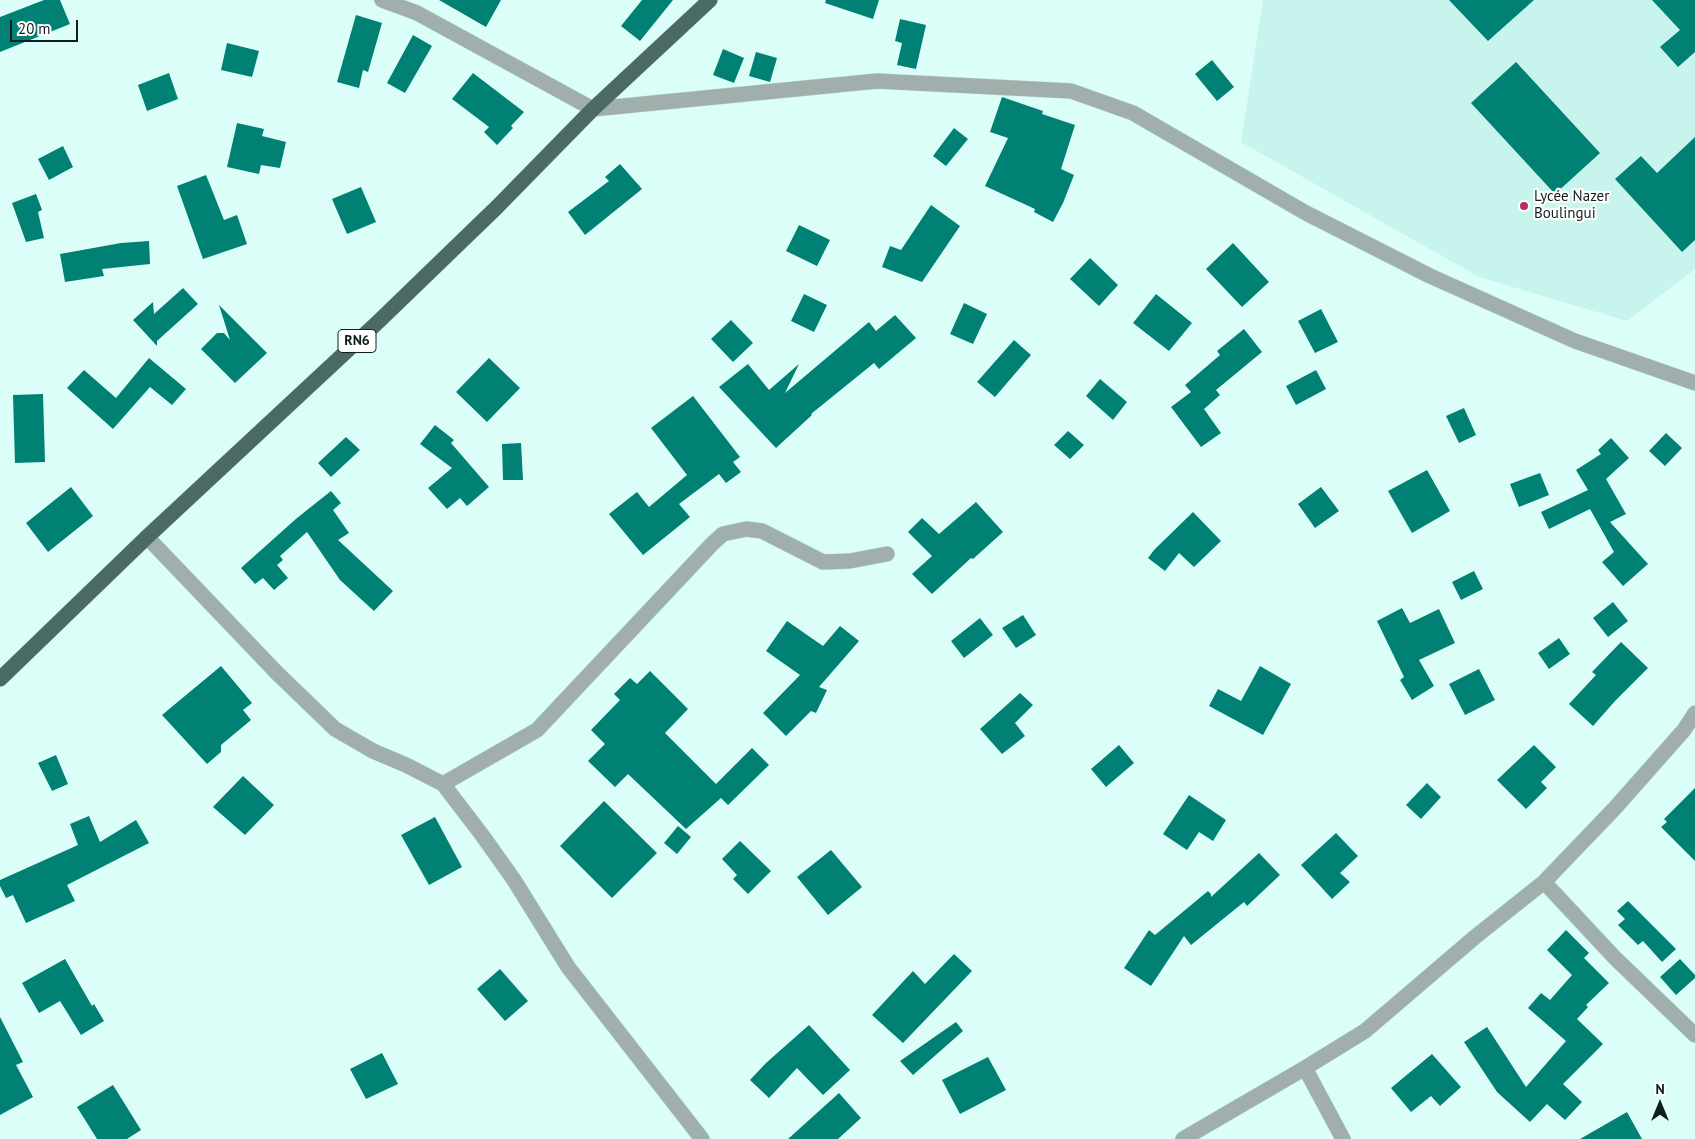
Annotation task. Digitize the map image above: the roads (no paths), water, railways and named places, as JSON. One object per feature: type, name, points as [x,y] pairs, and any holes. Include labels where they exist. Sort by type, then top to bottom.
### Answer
[{"type":"highway","name":"RN6","points":[[0,678],[147,537],[378,322],[497,207],[593,109],[710,0]]},
{"type":"street","points":[[382,0],[417,13],[593,109],[877,81],[1072,91],[1133,114],[1306,213],[1430,276],[1575,341],[1695,383]]},
{"type":"street","points":[[443,784],[537,730],[723,534],[746,530],[762,531],[823,562],[850,561],[887,554]]},
{"type":"street","points":[[147,537],[277,673],[335,729],[373,751],[443,784],[514,880],[568,967],[702,1139]]},
{"type":"street","points":[[1182,1139],[1306,1068],[1366,1031],[1475,937],[1544,882],[1615,808],[1684,730],[1695,713]]},
{"type":"street","points":[[1544,882],[1615,958],[1695,1035]]},
{"type":"street","points":[[1306,1068],[1342,1139]]},
{"type":"place","name":"Lycée Nazer Boulingui","points":[[1524,206]]}]
